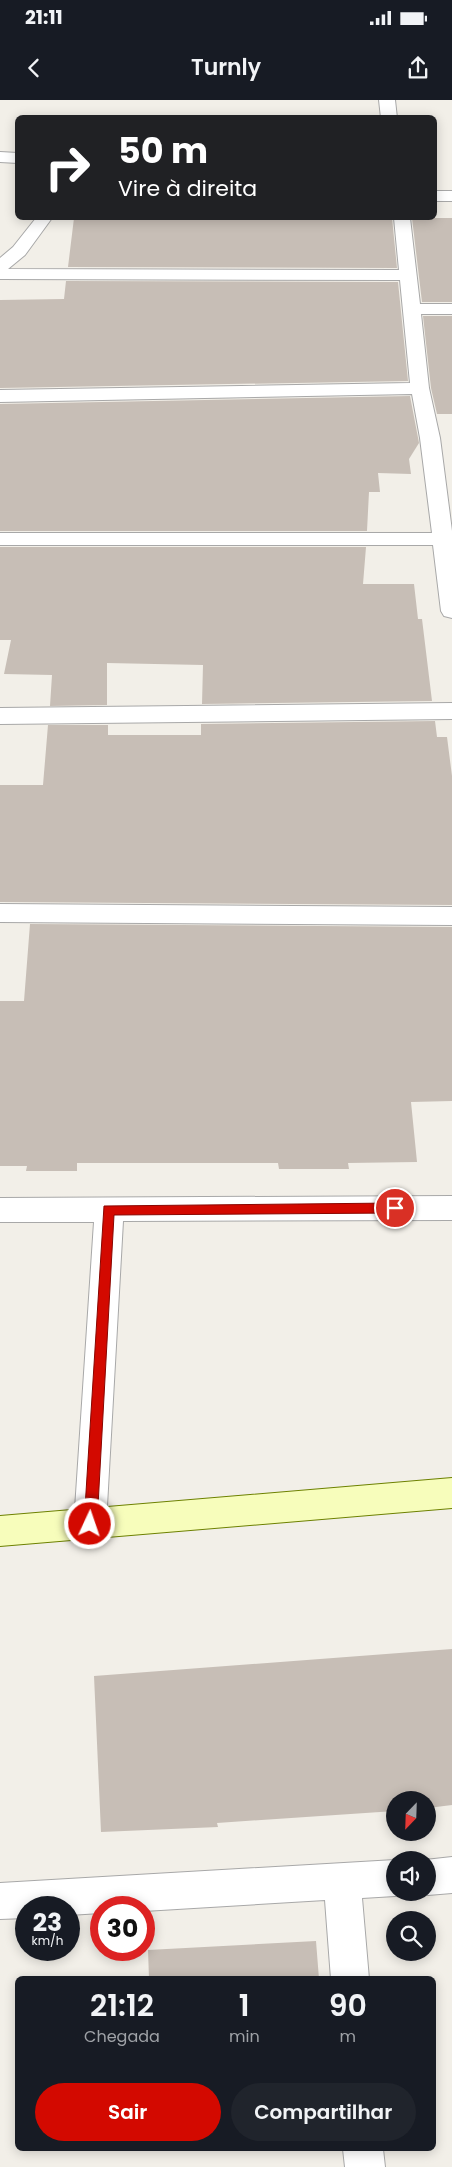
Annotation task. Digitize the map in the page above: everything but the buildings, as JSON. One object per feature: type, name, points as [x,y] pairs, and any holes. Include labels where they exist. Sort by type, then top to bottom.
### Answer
[{"type":"main road","points":[[0,1531],[452,1493]]},
{"type":"street","points":[[387,100],[389,115]]},
{"type":"street","points":[[0,157],[15,158]]},
{"type":"street","points":[[437,196],[452,196]]},
{"type":"street","points":[[0,267],[19,251],[42,220]]},
{"type":"street","points":[[402,220],[420,388],[430,438],[451,601]]},
{"type":"street","points":[[0,274],[409,274]]},
{"type":"street","points":[[413,309],[452,309]]},
{"type":"street","points":[[0,396],[420,388]]},
{"type":"street","points":[[430,438],[452,438]]},
{"type":"street","points":[[0,539],[443,539]]},
{"type":"street","points":[[0,716],[452,711]]},
{"type":"street","points":[[0,913],[452,916]]},
{"type":"street","points":[[0,1210],[452,1208]]},
{"type":"street","points":[[90,1524],[109,1210]]},
{"type":"street","points":[[436,1876],[452,1875]]},
{"type":"street","points":[[0,1901],[386,1879]]},
{"type":"street","points":[[342,1882],[350,1976]]},
{"type":"street","points":[[364,2151],[365,2167]]},
{"type":"route","points":[[90,1524],[109,1210],[395,1208]]}]
